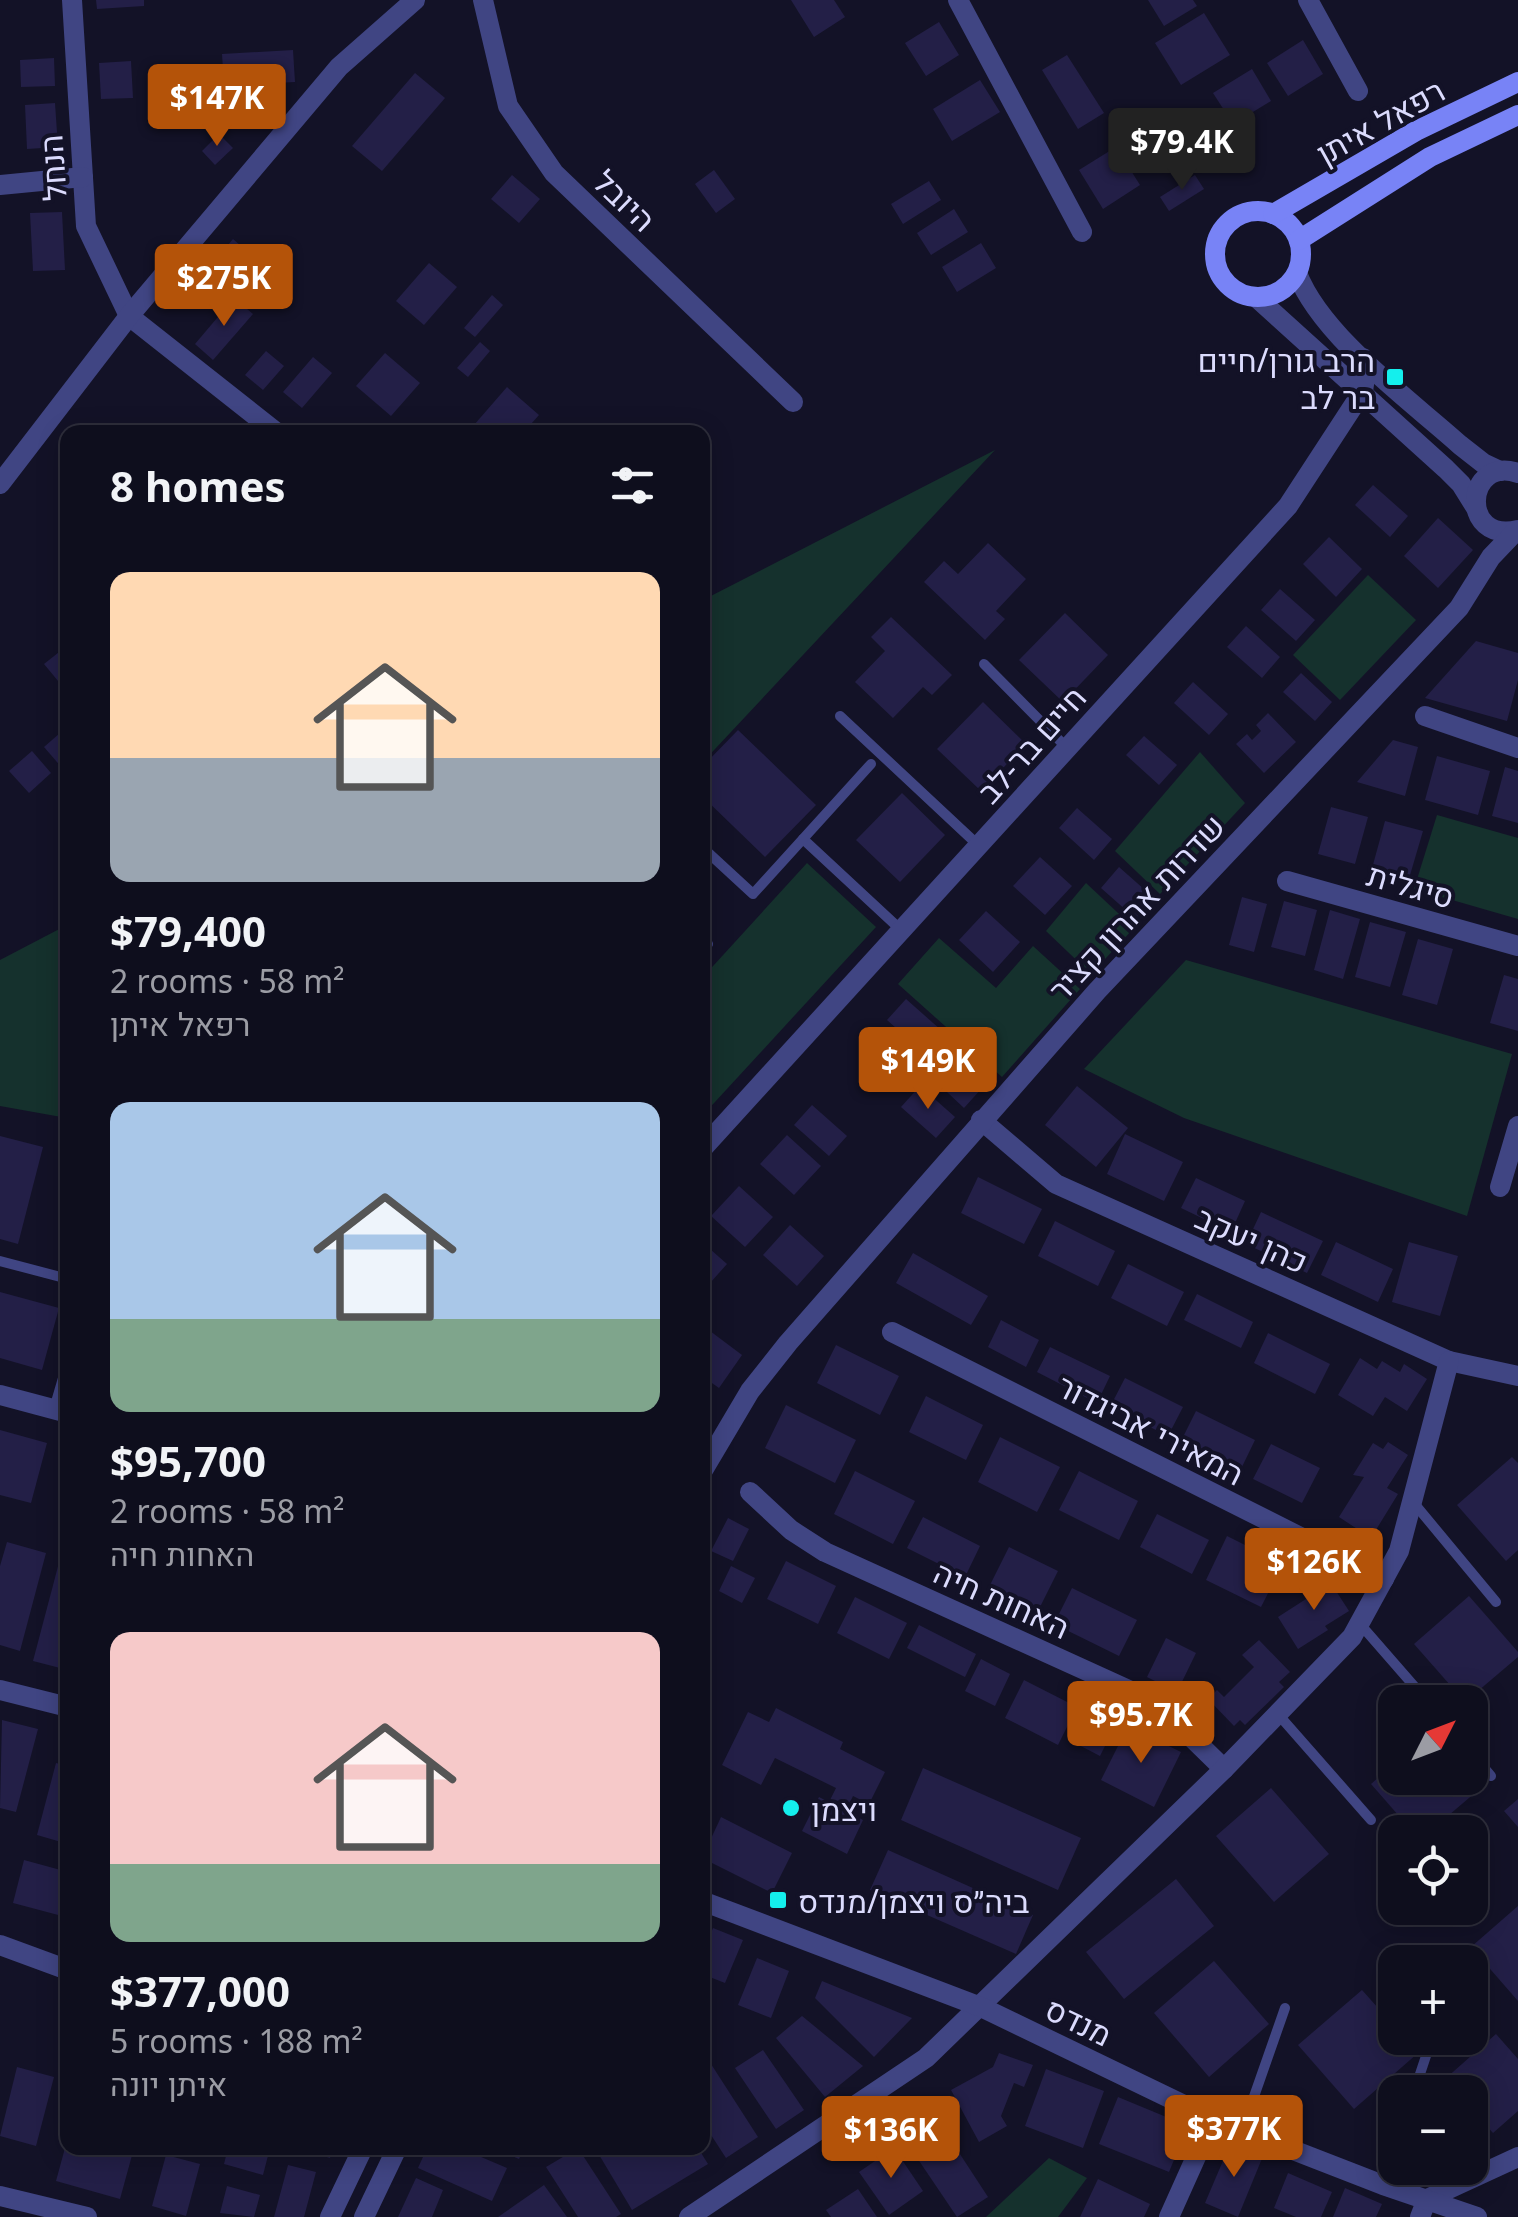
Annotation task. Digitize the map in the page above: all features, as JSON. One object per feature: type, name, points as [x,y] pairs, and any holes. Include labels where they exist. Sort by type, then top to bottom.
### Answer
[{"type":"main road","name":"רפאל איתן","points":[[1274,214],[1416,131],[1518,82]]},
{"type":"main road","name":"רפאל איתן","points":[[1299,240],[1430,157],[1518,115]]},
{"type":"main road","points":[[1249,212],[1274,214],[1284,220],[1299,240],[1297,273],[1275,294],[1256,297],[1236,292],[1215,262],[1215,249],[1226,225],[1249,212]]},
{"type":"street","name":"הנחל","points":[[72,0],[86,226],[130,316],[267,425]]},
{"type":"street","points":[[0,484],[130,316],[339,67],[414,0]]},
{"type":"street","name":"היובל","points":[[483,0],[508,106],[554,174],[793,402]]},
{"type":"street","points":[[958,0],[1082,232]]},
{"type":"street","points":[[1308,0],[1358,91]]},
{"type":"street","points":[[0,186],[83,176]]},
{"type":"street","points":[[1297,273],[1305,294],[1326,322],[1363,358],[1483,464],[1509,472]]},
{"type":"street","points":[[1256,297],[1461,484],[1495,530],[1517,530]]},
{"type":"street","points":[[1363,358],[1363,391]]},
{"type":"street","name":"חיים בר-לב","points":[[710,1140],[1288,506],[1363,391]]},
{"type":"street","points":[[1477,580],[1484,549],[1478,488],[1483,480],[1509,472]]},
{"type":"street","name":"שדרות אהרון קציר","points":[[710,1458],[750,1391],[788,1342],[1096,992],[1459,608],[1491,557],[1517,530]]},
{"type":"street","points":[[1426,716],[1518,748]]},
{"type":"street","name":"סיגלית","points":[[1288,881],[1518,946]]},
{"type":"street","name":"כהן יעקב","points":[[981,1120],[1056,1184],[1448,1361],[1518,1376]]},
{"type":"street","points":[[1500,1188],[1518,1126]]},
{"type":"street","name":"המאירי אביגדור","points":[[892,1332],[1384,1579]]},
{"type":"street","points":[[689,2217],[926,2058],[1224,1769],[1352,1637],[1399,1551],[1448,1361]]},
{"type":"street","points":[[0,1395],[60,1411]]},
{"type":"street","name":"האחות חיה","points":[[750,1492],[790,1530],[824,1552],[1142,1697],[1177,1723],[1224,1769]]},
{"type":"street","points":[[0,1690],[60,1706]]},
{"type":"street","name":"מנדס","points":[[710,1905],[982,2007],[1214,2118],[1378,2183]]},
{"type":"street","points":[[0,1945],[60,1967]]},
{"type":"street","points":[[1169,2217],[1214,2118]]},
{"type":"street","points":[[330,2217],[359,2155]]},
{"type":"street","points":[[364,2217],[394,2155]]},
{"type":"street","points":[[1424,2208],[1518,2156]]},
{"type":"street","name":"מנדס","points":[[1383,2185],[1424,2208],[1477,2217]]},
{"type":"street","points":[[0,2196],[87,2217]]},
{"type":"lane","points":[[984,664],[1068,748]]},
{"type":"lane","points":[[840,716],[978,846]]},
{"type":"lane","points":[[710,854],[753,894],[872,764]]},
{"type":"lane","points":[[803,839],[902,930]]},
{"type":"lane","points":[[0,1261],[60,1277]]},
{"type":"lane","points":[[1412,1501],[1496,1602]]},
{"type":"lane","points":[[1360,1624],[1413,1685]]},
{"type":"lane","points":[[1277,1712],[1371,1820]]},
{"type":"lane","points":[[1488,1771],[1492,1776]]},
{"type":"lane","points":[[1243,2128],[1285,2008]]},
{"type":"green space","points":[[995,450],[710,754],[710,596]]},
{"type":"green space","points":[[1368,575],[1416,620],[1340,700],[1293,655]]},
{"type":"green space","points":[[1200,752],[1245,803],[1160,894],[1115,851]]},
{"type":"green space","points":[[1437,815],[1518,838],[1518,919],[1414,889]]},
{"type":"green space","points":[[807,863],[876,927],[710,1107],[710,969]]},
{"type":"green space","points":[[1086,883],[1134,928],[1091,974],[1046,931]]},
{"type":"green space","points":[[60,929],[60,1117],[0,1106],[0,960]]},
{"type":"green space","points":[[939,938],[996,988],[1033,946],[1080,989],[1002,1077],[898,984]]},
{"type":"green space","points":[[1186,960],[1512,1054],[1467,1216],[1184,1118],[1084,1069]]},
{"type":"green space","points":[[1049,2158],[1087,2178],[1058,2217],[986,2217]]},
{"type":"building","points":[[96,0],[144,0],[144,6],[97,9]]},
{"type":"building","points":[[791,0],[834,0],[845,17],[814,37]]},
{"type":"building","points":[[1148,0],[1193,0],[1197,6],[1164,26]]},
{"type":"building","points":[[1204,13],[1230,55],[1181,85],[1155,43]]},
{"type":"building","points":[[939,22],[959,55],[926,76],[905,43]]},
{"type":"building","points":[[1303,40],[1323,74],[1288,96],[1267,63]]},
{"type":"building","points":[[293,50],[295,82],[224,86],[222,54]]},
{"type":"building","points":[[1067,55],[1104,113],[1078,129],[1042,70]]},
{"type":"building","points":[[54,58],[55,86],[21,87],[20,60]]},
{"type":"building","points":[[131,61],[133,98],[101,99],[99,63]]},
{"type":"building","points":[[1252,69],[1271,101],[1233,124],[1213,93]]},
{"type":"building","points":[[415,73],[445,98],[382,171],[352,146]]},
{"type":"building","points":[[980,80],[1000,112],[952,141],[933,109]]},
{"type":"building","points":[[55,103],[58,147],[27,149],[25,105]]},
{"type":"building","points":[[1186,131],[1199,152],[1175,166],[1162,145]]},
{"type":"building","points":[[219,134],[233,148],[215,165],[202,151]]},
{"type":"building","points":[[1116,147],[1140,185],[1103,209],[1079,170]]},
{"type":"building","points":[[714,170],[735,199],[716,213],[695,184]]},
{"type":"building","points":[[512,175],[540,199],[519,223],[491,199]]},
{"type":"building","points":[[1195,175],[1204,189],[1169,211],[1160,197]]},
{"type":"building","points":[[929,181],[941,200],[903,224],[891,204]]},
{"type":"building","points":[[954,209],[968,232],[931,255],[917,233]]},
{"type":"building","points":[[62,212],[65,270],[33,271],[30,213]]},
{"type":"building","points":[[233,239],[273,274],[252,297],[213,263]]},
{"type":"building","points":[[981,243],[996,268],[957,292],[942,267]]},
{"type":"building","points":[[429,263],[457,287],[424,325],[396,301]]},
{"type":"building","points":[[492,295],[503,305],[475,337],[464,328]]},
{"type":"building","points":[[234,298],[253,314],[213,360],[195,344]]},
{"type":"building","points":[[480,342],[490,351],[468,377],[457,368]]},
{"type":"building","points":[[266,351],[284,366],[263,390],[245,375]]},
{"type":"building","points":[[385,353],[420,383],[391,416],[356,386]]},
{"type":"building","points":[[313,357],[332,373],[302,408],[283,392]]},
{"type":"building","points":[[507,387],[539,415],[530,425],[474,425]]},
{"type":"building","points":[[1373,485],[1408,516],[1390,537],[1355,505]]},
{"type":"building","points":[[1438,518],[1473,550],[1438,588],[1404,556]]},
{"type":"building","points":[[1329,537],[1362,569],[1336,597],[1303,564]]},
{"type":"building","points":[[988,543],[1026,579],[996,611],[1005,619],[985,640],[924,582],[944,561],[958,574]]},
{"type":"building","points":[[1280,589],[1315,620],[1296,641],[1261,610]]},
{"type":"building","points":[[1065,613],[1108,655],[1063,702],[1019,660]]},
{"type":"building","points":[[891,617],[952,675],[932,695],[923,687],[893,718],[855,682],[885,651],[871,637]]},
{"type":"building","points":[[1246,626],[1280,657],[1262,678],[1227,647]]},
{"type":"building","points":[[1476,641],[1518,653],[1518,680],[1507,721],[1425,698]]},
{"type":"building","points":[[60,651],[60,683],[44,664]]},
{"type":"building","points":[[1301,673],[1332,702],[1315,721],[1283,692]]},
{"type":"building","points":[[1193,682],[1228,714],[1209,735],[1174,703]]},
{"type":"building","points":[[983,702],[1026,744],[981,791],[937,749]]},
{"type":"building","points":[[1268,713],[1296,742],[1264,773],[1236,744],[1247,734],[1252,740],[1261,731],[1256,725]]},
{"type":"building","points":[[738,730],[816,805],[765,857],[710,804],[710,759]]},
{"type":"building","points":[[60,733],[60,766],[44,747]]},
{"type":"building","points":[[1144,736],[1177,765],[1159,785],[1126,755]]},
{"type":"building","points":[[1393,740],[1418,747],[1405,796],[1357,782]]},
{"type":"building","points":[[32,751],[51,773],[29,793],[9,771]]},
{"type":"building","points":[[1437,756],[1490,771],[1478,815],[1425,800]]},
{"type":"building","points":[[1505,767],[1518,771],[1518,823],[1492,816]]},
{"type":"building","points":[[902,793],[945,835],[900,882],[856,840]]},
{"type":"building","points":[[1331,807],[1368,817],[1355,864],[1318,854]]},
{"type":"building","points":[[1077,808],[1112,839],[1094,860],[1059,828]]},
{"type":"building","points":[[1385,821],[1423,831],[1408,882],[1371,872]]},
{"type":"building","points":[[1040,857],[1072,886],[1045,915],[1013,886]]},
{"type":"building","points":[[1119,867],[1154,898],[1136,919],[1101,888]]},
{"type":"building","points":[[1242,897],[1267,904],[1254,952],[1229,945]]},
{"type":"building","points":[[1284,901],[1317,910],[1305,956],[1271,947]]},
{"type":"building","points":[[1330,910],[1360,919],[1343,979],[1314,970]]},
{"type":"building","points":[[986,911],[1020,942],[993,972],[959,940]]},
{"type":"building","points":[[1370,922],[1406,932],[1390,987],[1355,977]]},
{"type":"building","points":[[1418,939],[1453,949],[1437,1005],[1402,995]]},
{"type":"building","points":[[1504,975],[1518,979],[1518,1031],[1490,1023]]},
{"type":"building","points":[[906,999],[941,1030],[922,1051],[887,1020]]},
{"type":"building","points":[[957,1047],[991,1078],[964,1108],[930,1076]]},
{"type":"building","points":[[920,1086],[955,1117],[936,1138],[901,1107]]},
{"type":"building","points":[[1077,1086],[1128,1128],[1096,1167],[1045,1125]]},
{"type":"building","points":[[812,1105],[847,1136],[829,1156],[794,1125]]},
{"type":"building","points":[[1125,1134],[1183,1162],[1164,1201],[1107,1174]]},
{"type":"building","points":[[787,1135],[821,1166],[794,1195],[760,1164]]},
{"type":"building","points":[[0,1136],[43,1147],[18,1244],[0,1239]]},
{"type":"building","points":[[978,1177],[1042,1209],[1024,1244],[961,1213]]},
{"type":"building","points":[[1196,1178],[1245,1201],[1231,1232],[1181,1208]]},
{"type":"building","points":[[739,1186],[773,1217],[745,1247],[711,1216]]},
{"type":"building","points":[[1261,1212],[1323,1241],[1307,1273],[1246,1244]]},
{"type":"building","points":[[1055,1221],[1115,1251],[1098,1286],[1038,1256]]},
{"type":"building","points":[[790,1225],[824,1256],[797,1286],[763,1255]]},
{"type":"building","points":[[1336,1242],[1393,1269],[1378,1302],[1321,1275]]},
{"type":"building","points":[[1409,1242],[1458,1256],[1440,1316],[1392,1302]]},
{"type":"building","points":[[710,1249],[727,1264],[710,1283]]},
{"type":"building","points":[[913,1253],[988,1296],[971,1325],[896,1283]]},
{"type":"building","points":[[1128,1264],[1184,1292],[1167,1326],[1111,1298]]},
{"type":"building","points":[[0,1292],[59,1308],[42,1370],[0,1358]]},
{"type":"building","points":[[1197,1294],[1253,1322],[1241,1348],[1184,1320]]},
{"type":"building","points":[[1001,1320],[1039,1340],[1026,1367],[988,1347]]},
{"type":"building","points":[[710,1331],[742,1355],[719,1388],[710,1382]]},
{"type":"building","points":[[1268,1333],[1330,1364],[1315,1394],[1254,1363]]},
{"type":"building","points":[[836,1345],[899,1376],[880,1415],[817,1383]]},
{"type":"building","points":[[1050,1347],[1110,1376],[1097,1403],[1037,1372]]},
{"type":"building","points":[[1360,1358],[1377,1369],[1382,1361],[1400,1372],[1404,1364],[1427,1379],[1407,1411],[1385,1397],[1373,1416],[1338,1395]]},
{"type":"building","points":[[1125,1378],[1183,1407],[1168,1436],[1110,1407]]},
{"type":"building","points":[[926,1396],[983,1425],[966,1460],[909,1432]]},
{"type":"building","points":[[786,1405],[856,1440],[835,1483],[765,1448]]},
{"type":"building","points":[[1196,1411],[1255,1440],[1240,1471],[1181,1441]]},
{"type":"building","points":[[0,1430],[47,1443],[31,1503],[0,1495]]},
{"type":"building","points":[[1000,1437],[1060,1467],[1037,1512],[978,1482]]},
{"type":"building","points":[[1388,1442],[1408,1455],[1387,1488],[1398,1494],[1371,1538],[1339,1517],[1364,1477],[1353,1475],[1373,1443],[1383,1449]]},
{"type":"building","points":[[1271,1444],[1320,1468],[1302,1503],[1253,1479]]},
{"type":"building","points":[[1512,1457],[1518,1463],[1518,1550],[1506,1561],[1457,1505]]},
{"type":"building","points":[[855,1471],[915,1501],[893,1544],[834,1514]]},
{"type":"building","points":[[1079,1471],[1138,1501],[1119,1540],[1059,1510]]},
{"type":"building","points":[[1157,1514],[1209,1540],[1192,1574],[1140,1547]]},
{"type":"building","points":[[923,1517],[980,1546],[965,1577],[907,1548]]},
{"type":"building","points":[[728,1518],[749,1529],[733,1561],[711,1551]]},
{"type":"building","points":[[1227,1536],[1283,1564],[1261,1607],[1206,1580]]},
{"type":"building","points":[[7,1542],[46,1553],[20,1651],[0,1645],[0,1566]]},
{"type":"building","points":[[1009,1547],[1058,1571],[1038,1611],[989,1587]]},
{"type":"building","points":[[60,1559],[60,1668],[33,1661]]},
{"type":"building","points":[[786,1561],[836,1586],[818,1624],[767,1599]]},
{"type":"building","points":[[731,1566],[755,1578],[742,1603],[719,1591]]},
{"type":"building","points":[[1327,1577],[1349,1611],[1298,1649],[1278,1617],[1306,1599],[1302,1592]]},
{"type":"building","points":[[1072,1588],[1137,1620],[1119,1656],[1054,1624]]},
{"type":"building","points":[[1469,1596],[1518,1652],[1518,1657],[1485,1685],[1450,1685],[1414,1644]]},
{"type":"building","points":[[855,1597],[907,1623],[889,1659],[837,1633]]},
{"type":"building","points":[[919,1625],[976,1654],[965,1677],[907,1648]]},
{"type":"building","points":[[1166,1638],[1196,1653],[1177,1692],[1147,1677]]},
{"type":"building","points":[[1259,1640],[1290,1672],[1279,1682],[1284,1687],[1245,1725],[1240,1720],[1234,1726],[1208,1699],[1217,1690],[1224,1697],[1254,1667],[1242,1655]]},
{"type":"building","points":[[981,1659],[1010,1674],[995,1706],[965,1691]]},
{"type":"building","points":[[1024,1680],[1077,1707],[1058,1745],[1005,1718]]},
{"type":"building","points":[[776,1708],[843,1742],[840,1749],[885,1772],[869,1804],[853,1796],[846,1811],[863,1820],[847,1854],[802,1831],[819,1797],[829,1802],[836,1788],[775,1758],[761,1785],[722,1765],[748,1712],[769,1722]]},
{"type":"building","points":[[1086,1716],[1113,1730],[1100,1756],[1073,1742]]},
{"type":"building","points":[[2,1720],[38,1729],[16,1812],[0,1808]]},
{"type":"building","points":[[1128,1726],[1181,1752],[1154,1807],[1101,1780]]},
{"type":"building","points":[[56,1763],[60,1764],[60,1842],[37,1835]]},
{"type":"building","points":[[923,1768],[1081,1838],[1058,1890],[901,1820]]},
{"type":"building","points":[[1271,1788],[1329,1854],[1274,1902],[1216,1836]]},
{"type":"building","points":[[1381,1795],[1472,1795],[1449,1815],[1398,1815]]},
{"type":"building","points":[[1518,1799],[1518,1827],[1504,1811]]},
{"type":"building","points":[[721,1817],[792,1853],[772,1893],[710,1862],[710,1841]]},
{"type":"building","points":[[888,1850],[1033,1915],[1016,1954],[870,1890]]},
{"type":"building","points":[[24,1860],[60,1870],[60,1915],[13,1903]]},
{"type":"building","points":[[1176,1879],[1214,1926],[1124,1999],[1086,1952]]},
{"type":"building","points":[[1518,1906],[1518,2001],[1488,1967],[1488,1945],[1473,1945]]},
{"type":"building","points":[[713,1928],[743,1940],[725,1983],[710,1977]]},
{"type":"building","points":[[757,1958],[789,1971],[771,2018],[738,2005]]},
{"type":"building","points":[[1214,1961],[1269,2024],[1209,2077],[1154,2013]]},
{"type":"building","points":[[822,1981],[912,2018],[874,2057],[815,1998]]},
{"type":"building","points":[[1362,1990],[1378,2008],[1378,2055],[1416,2055],[1393,2075],[1378,2075],[1378,2088],[1354,2109],[1298,2045]]},
{"type":"building","points":[[802,2016],[863,2066],[825,2097],[776,2038]]},
{"type":"building","points":[[1496,2034],[1518,2059],[1518,2111],[1493,2133],[1488,2127],[1488,2075],[1450,2075],[1472,2055],[1488,2055],[1488,2041]]},
{"type":"building","points":[[763,2050],[804,2110],[776,2129],[735,2068]]},
{"type":"building","points":[[999,2053],[1033,2065],[1024,2087],[1014,2083],[1001,2116],[1007,2126],[979,2142],[951,2090],[993,2067]]},
{"type":"building","points":[[710,2065],[758,2137],[726,2158],[710,2133]]},
{"type":"building","points":[[17,2067],[54,2077],[36,2146],[0,2136]]},
{"type":"building","points":[[1046,2069],[1104,2091],[1083,2148],[1025,2126]]},
{"type":"building","points":[[1118,2097],[1188,2126],[1169,2172],[1099,2144]]},
{"type":"building","points":[[937,2119],[988,2197],[957,2217],[905,2140]]},
{"type":"building","points":[[1231,2142],[1263,2156],[1238,2217],[1205,2203]]},
{"type":"building","points":[[894,2148],[923,2191],[889,2215],[859,2172]]},
{"type":"building","points":[[63,2155],[132,2155],[120,2199],[56,2181]]},
{"type":"building","points":[[166,2155],[200,2164],[186,2216],[152,2206]]},
{"type":"building","points":[[226,2155],[268,2155],[263,2175],[224,2164]]},
{"type":"building","points":[[424,2155],[476,2155],[507,2168],[492,2201],[418,2168]]},
{"type":"building","points":[[566,2155],[583,2155],[621,2214],[578,2217],[546,2167]]},
{"type":"building","points":[[599,2155],[702,2155],[708,2164],[632,2210]]},
{"type":"building","points":[[288,2165],[316,2172],[304,2217],[274,2217]]},
{"type":"building","points":[[1288,2173],[1332,2192],[1321,2217],[1296,2217],[1274,2208]]},
{"type":"building","points":[[416,2178],[443,2190],[432,2217],[398,2217]]},
{"type":"building","points":[[1098,2179],[1150,2204],[1144,2217],[1080,2217]]},
{"type":"building","points":[[544,2185],[567,2217],[498,2217]]},
{"type":"building","points":[[227,2186],[260,2195],[254,2217],[220,2213]]},
{"type":"building","points":[[1345,2188],[1382,2204],[1376,2217],[1333,2217]]},
{"type":"building","points":[[858,2189],[877,2217],[831,2217],[826,2210]]},
{"type":"place","name":"הרב גורן/חיים בר לב","points":[[1395,377]]},
{"type":"place","name":"ויצמן","points":[[791,1808]]},
{"type":"place","name":"ביה״ס ויצמן/מנדס","points":[[778,1900]]}]
